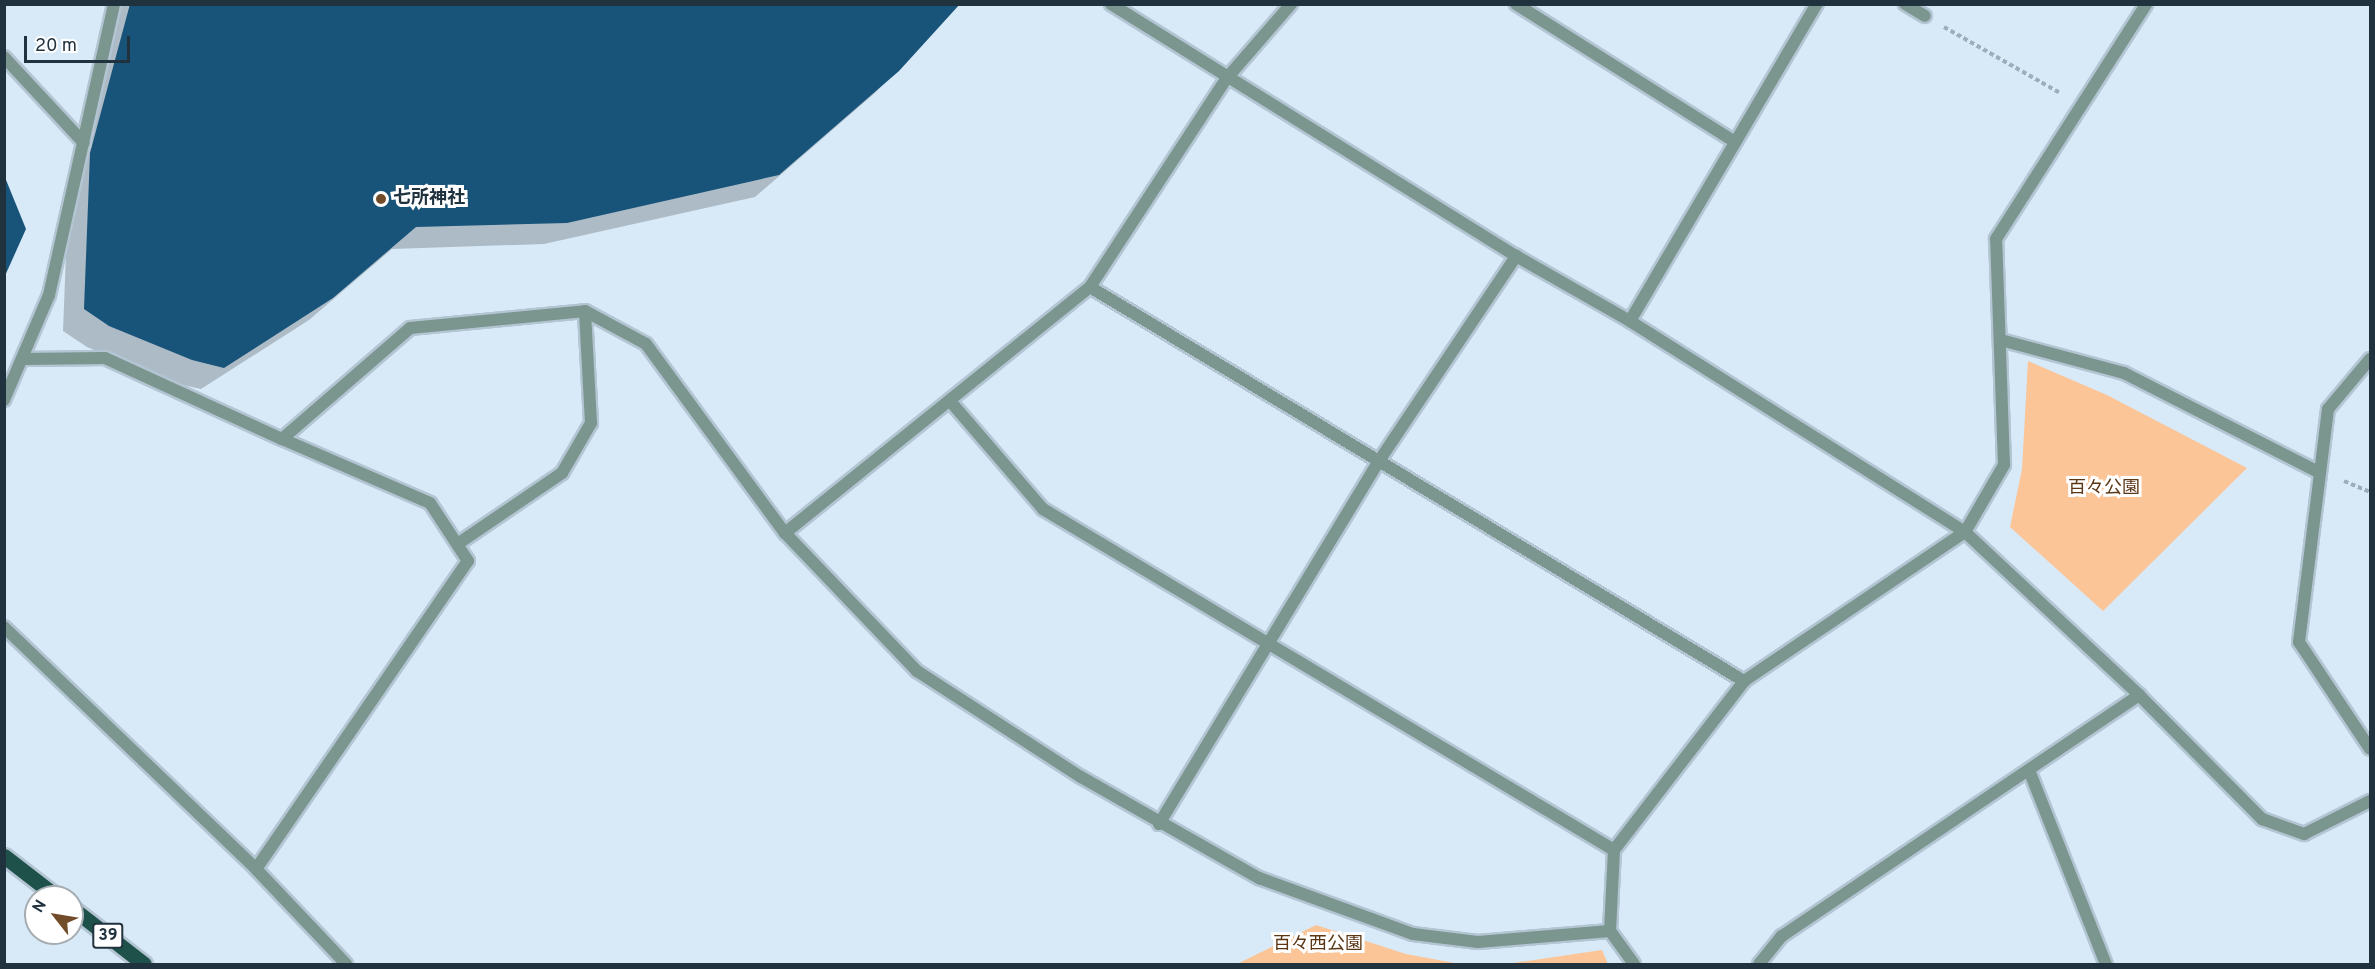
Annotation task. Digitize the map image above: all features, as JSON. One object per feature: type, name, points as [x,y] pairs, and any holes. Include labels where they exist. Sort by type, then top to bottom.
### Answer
[{"type":"main road","points":[[4,856],[41,885]]},
{"type":"main road","name":"39","points":[[84,917],[144,964]]},
{"type":"street","points":[[4,400],[24,359],[49,295],[114,4]]},
{"type":"street","points":[[1111,4],[1516,256],[1630,321],[1965,532],[2139,695],[2262,819],[2304,834],[2370,801]]},
{"type":"street","points":[[785,533],[1090,287],[1227,78],[1291,4]]},
{"type":"street","points":[[1516,4],[1735,142]]},
{"type":"street","points":[[1630,321],[1817,4]]},
{"type":"street","points":[[1905,4],[1925,16]]},
{"type":"street","points":[[1634,964],[1610,931],[1614,850],[1744,681],[1965,532],[2004,465],[1996,239],[2146,4]]},
{"type":"street","points":[[4,57],[84,142]]},
{"type":"street","points":[[1159,824],[1379,461],[1516,256]]},
{"type":"street","points":[[1090,287],[1744,681]]},
{"type":"street","points":[[282,440],[410,328],[585,311],[646,344],[785,533],[917,671],[1159,824],[1259,878],[1413,934],[1478,942],[1610,931]]},
{"type":"street","points":[[459,543],[562,473],[591,423],[585,311]]},
{"type":"street","points":[[2001,340],[2124,373],[2320,473]]},
{"type":"street","points":[[24,359],[105,358],[282,440],[430,503],[459,543],[468,561],[256,869]]},
{"type":"street","points":[[2370,359],[2328,409],[2300,642],[2370,749]]},
{"type":"street","points":[[950,401],[1043,509],[1614,850]]},
{"type":"street","points":[[4,627],[256,869],[346,964]]},
{"type":"street","points":[[1759,964],[1782,936],[2139,695]]},
{"type":"street","points":[[2029,770],[2106,964]]},
{"type":"path","points":[[1925,16],[2081,106]]},
{"type":"green space","name":"百々公園","points":[[2028,361],[2107,395],[2247,468],[2103,611],[2010,527],[2022,469]]},
{"type":"green space","name":"百々西公園","points":[[1316,925],[1406,954],[1460,964],[1237,964]]},
{"type":"green space","points":[[1602,950],[1608,964],[1506,964]]},
{"type":"building","name":"七所神社","points":[[130,4],[960,4],[899,71],[779,175],[567,223],[416,227],[333,298],[224,368],[192,360],[109,326],[84,309],[90,153]]},
{"type":"building","points":[[4,175],[26,229],[4,278]]},
{"type":"place","name":"七所神社","points":[[381,199]]}]
